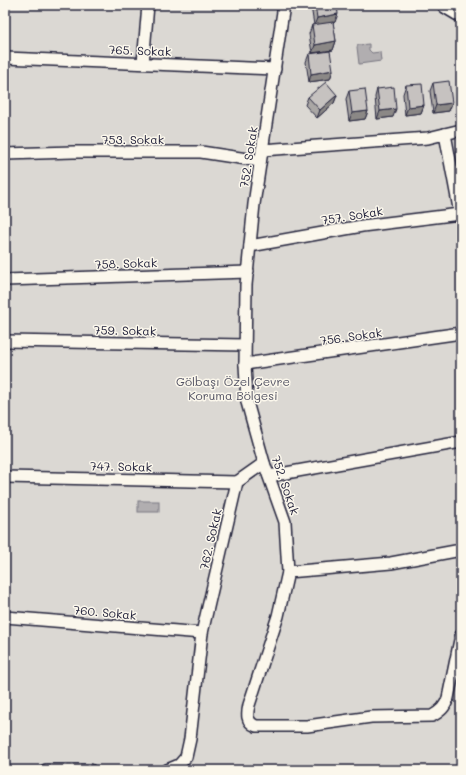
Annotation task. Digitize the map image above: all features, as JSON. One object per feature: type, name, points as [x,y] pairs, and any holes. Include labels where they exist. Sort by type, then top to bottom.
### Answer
[{"type":"main road","points":[[446,5],[461,14]]},
{"type":"street","points":[[143,63],[148,5]]},
{"type":"street","name":"752. Sokak","points":[[284,5],[254,204],[248,272],[245,364],[247,402],[264,463],[285,522],[288,572],[278,616],[247,715],[251,724],[256,726],[307,726],[371,717],[432,716],[440,712],[445,707],[461,635]]},
{"type":"street","name":"765. Sokak","points":[[5,58],[275,69]]},
{"type":"street","name":"753. Sokak","points":[[5,154],[73,152],[201,152],[261,156],[428,138],[461,130]]},
{"type":"street","points":[[445,134],[460,217]]},
{"type":"street","name":"757. Sokak","points":[[250,246],[362,226],[460,217]]},
{"type":"street","name":"758. Sokak","points":[[5,280],[248,272]]},
{"type":"street","name":"756. Sokak","points":[[245,364],[461,333]]},
{"type":"street","name":"759. Sokak","points":[[5,341],[245,345]]},
{"type":"street","points":[[269,476],[461,442]]},
{"type":"street","points":[[237,482],[264,463]]},
{"type":"street","name":"747. Sokak","points":[[5,477],[237,482]]},
{"type":"street","name":"762. Sokak","points":[[167,770],[179,765],[186,757],[190,739],[202,633],[237,482]]},
{"type":"street","points":[[288,572],[391,563],[461,550]]},
{"type":"street","name":"760. Sokak","points":[[5,617],[202,633]]},
{"type":"street","points":[[46,770],[90,770]]},
{"type":"green space","name":"Gölbaşı Özel Çevre Koruma Bölgesi","points":[[5,5],[461,5],[461,770],[5,770]]},
{"type":"shaded area","points":[[369,44],[369,50],[372,53],[380,52],[381,61],[359,64],[358,45]]},
{"type":"shaded area","points":[[138,501],[159,501],[159,512],[138,512]]},
{"type":"building","points":[[315,5],[337,5],[338,14],[317,18]]},
{"type":"building","points":[[333,22],[336,41],[315,45],[312,25]]},
{"type":"building","points":[[330,51],[333,70],[311,74],[309,54]]},
{"type":"building","points":[[449,81],[452,103],[436,105],[433,83]]},
{"type":"building","points":[[326,82],[337,95],[320,110],[308,97]]},
{"type":"building","points":[[422,84],[424,105],[408,107],[406,85]]},
{"type":"building","points":[[394,87],[396,109],[380,111],[377,89]]},
{"type":"building","points":[[365,89],[368,111],[352,113],[349,91]]}]
